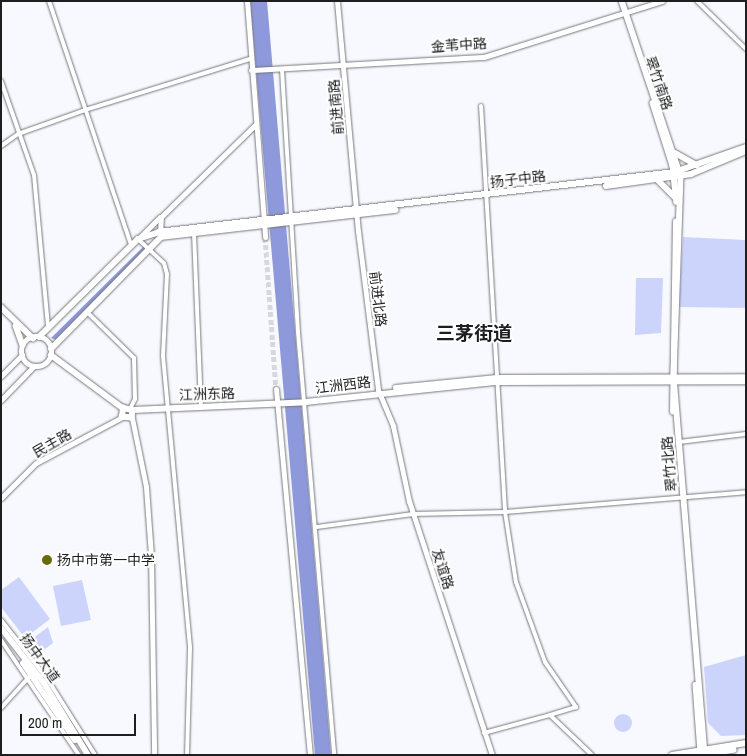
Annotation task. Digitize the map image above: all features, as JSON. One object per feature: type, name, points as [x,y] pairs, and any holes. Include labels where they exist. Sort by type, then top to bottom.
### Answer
[{"type":"main road","name":"翠竹南路","points":[[618,1],[625,14],[672,149],[678,174]]},
{"type":"main road","name":"翠竹南路","points":[[622,1],[678,174]]},
{"type":"main road","name":"扬子中路","points":[[265,222],[356,213],[678,174],[746,147]]},
{"type":"main road","points":[[672,149],[691,165],[701,165]]},
{"type":"main road","name":"扬子中路","points":[[487,197],[657,179],[678,174],[746,151]]},
{"type":"main road","name":"翠竹北路","points":[[678,174],[672,379],[683,498]]},
{"type":"main road","name":"翠竹北路","points":[[678,174],[672,379],[679,442],[703,753]]},
{"type":"main road","points":[[657,179],[671,188],[677,201]]},
{"type":"main road","points":[[160,234],[194,233],[265,222]]},
{"type":"main road","points":[[24,346],[48,327],[138,239],[160,234],[265,222]]},
{"type":"main road","points":[[44,364],[51,352],[151,250],[160,234]]},
{"type":"main road","points":[[1,307],[15,324],[36,338],[121,409],[122,417],[132,418],[132,410]]},
{"type":"main road","points":[[15,324],[24,346],[22,355],[34,366],[44,364],[57,367],[121,409]]},
{"type":"main road","name":"江洲西路","points":[[279,403],[497,380],[746,377]]},
{"type":"main road","name":"江洲西路","points":[[672,379],[746,381]]},
{"type":"main road","name":"江洲东路","points":[[121,409],[279,403]]},
{"type":"main road","name":"扬中大道","points":[[1,628],[44,683],[88,755]]},
{"type":"main road","name":"扬中大道","points":[[1,634],[84,755]]},
{"type":"main road","points":[[703,753],[746,744]]},
{"type":"main road","points":[[672,755],[746,748]]},
{"type":"street","points":[[49,1],[131,245]]},
{"type":"street","points":[[247,1],[265,237]]},
{"type":"street","name":"前进南路","points":[[338,1],[356,213]]},
{"type":"street","name":"金苇中路","points":[[252,70],[282,70],[343,64],[484,57],[662,1]]},
{"type":"street","points":[[697,1],[746,49]]},
{"type":"street","points":[[1,146],[18,134],[85,110],[250,59]]},
{"type":"street","points":[[282,70],[290,220],[304,401],[317,528],[334,755]]},
{"type":"street","points":[[1,81],[18,134],[34,175],[48,327]]},
{"type":"street","points":[[481,106],[505,512],[516,582],[534,637],[576,707],[484,732]]},
{"type":"street","points":[[187,755],[190,648],[162,356],[167,274],[164,262],[138,239],[255,125]]},
{"type":"street","name":"前进北路","points":[[356,213],[379,392]]},
{"type":"street","points":[[160,234],[161,217]]},
{"type":"street","points":[[194,233],[201,407]]},
{"type":"street","points":[[88,313],[134,358],[135,399],[132,410]]},
{"type":"street","points":[[1,376],[22,355]]},
{"type":"street","points":[[1,400],[34,366]]},
{"type":"street","points":[[276,389],[279,403],[310,755]]},
{"type":"street","name":"友谊路","points":[[379,392],[393,426],[413,514],[492,755]]},
{"type":"street","name":"民主路","points":[[1,498],[36,463],[122,417]]},
{"type":"street","points":[[132,418],[146,487],[152,555],[154,755]]},
{"type":"street","points":[[679,442],[746,434]]},
{"type":"street","points":[[317,528],[413,514],[505,512],[746,492]]},
{"type":"street","points":[[1,620],[48,680],[94,755]]},
{"type":"street","points":[[1,640],[30,676],[79,755]]},
{"type":"street","points":[[1,708],[30,676]]},
{"type":"street","points":[[550,715],[592,755]]},
{"type":"shaded area","points":[[683,237],[746,240],[746,308],[679,307]]},
{"type":"shaded area","points":[[636,278],[663,278],[661,333],[635,335]]},
{"type":"shaded area","points":[[19,577],[50,619],[25,638],[1,607],[1,590]]},
{"type":"shaded area","points":[[82,580],[91,620],[61,626],[53,586]]},
{"type":"shaded area","points":[[48,627],[53,643],[37,655],[28,642]]},
{"type":"shaded area","points":[[746,655],[746,735],[721,736],[708,723],[704,667]]},
{"type":"shaded area","points":[[619,714],[627,714],[632,719],[630,730],[619,732],[614,727],[614,719]]},
{"type":"water","points":[[250,1],[267,1],[331,755],[315,755]]},
{"type":"water","points":[[144,246],[147,249],[57,340],[51,338]]},
{"type":"tunnel","points":[[265,237],[276,389]]},
{"type":"place","name":"扬中市第一中学","points":[[47,560]]},
{"type":"district","name":"三茅街道","points":[[474,334]]}]
